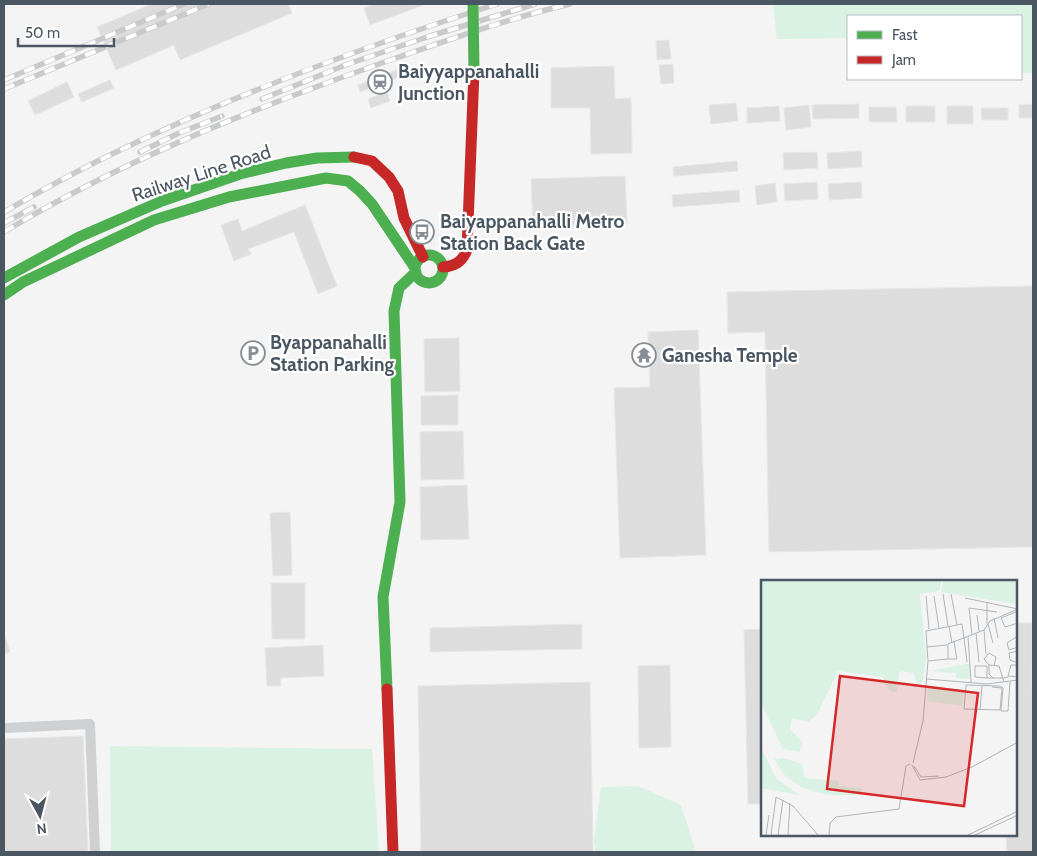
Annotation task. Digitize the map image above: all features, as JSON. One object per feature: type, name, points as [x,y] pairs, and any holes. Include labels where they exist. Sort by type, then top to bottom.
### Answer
[{"type":"main road","points":[[443,268],[460,263],[465,257],[467,250],[474,71],[473,4]]},
{"type":"main road","name":"Railway Line Road","points":[[4,278],[78,237],[162,201],[240,174],[286,163],[317,158],[352,156],[372,161],[389,177],[398,191],[404,218],[423,257]]},
{"type":"main road","name":"Railway Line Road","points":[[4,295],[23,282],[154,220],[229,197],[326,178],[348,181],[360,191],[372,204],[416,270]]},
{"type":"main road","points":[[393,852],[383,597],[400,502],[394,311],[396,291],[416,270],[419,260],[427,256],[436,257],[443,268],[441,276],[434,282],[425,282],[418,276],[416,270]]},
{"type":"street","points":[[4,728],[90,724],[95,852]]},
{"type":"green space","points":[[773,4],[1033,4],[1033,73],[1022,73],[1022,15],[847,15],[847,38],[777,39]]},
{"type":"green space","points":[[110,746],[372,749],[379,852],[111,852]]},
{"type":"green space","points":[[638,786],[681,805],[696,852],[596,852],[594,840],[601,787]]},
{"type":"building","points":[[152,4],[288,4],[292,13],[180,60],[174,45],[116,70],[97,27]]},
{"type":"building","points":[[374,4],[426,4],[370,25],[364,8]]},
{"type":"building","points":[[669,40],[671,59],[657,60],[656,41]]},
{"type":"building","points":[[673,64],[674,83],[661,84],[659,65]]},
{"type":"building","points":[[409,65],[412,72],[360,92],[358,85]]},
{"type":"building","points":[[614,66],[615,99],[631,98],[632,153],[591,154],[590,108],[551,108],[551,68]]},
{"type":"building","points":[[110,80],[114,88],[82,102],[78,94]]},
{"type":"building","points":[[67,82],[74,97],[35,115],[28,101]]},
{"type":"building","points":[[387,92],[390,101],[371,108],[368,99]]},
{"type":"building","points":[[736,103],[738,121],[711,124],[709,105]]},
{"type":"building","points":[[859,104],[859,118],[813,119],[812,105]]},
{"type":"building","points":[[1033,104],[1033,118],[1019,118],[1019,105]]},
{"type":"building","points":[[809,105],[811,127],[786,130],[784,108]]},
{"type":"building","points":[[779,106],[780,121],[747,123],[747,108]]},
{"type":"building","points":[[906,106],[935,106],[935,122],[906,122]]},
{"type":"building","points":[[947,106],[973,106],[973,124],[947,124]]},
{"type":"building","points":[[869,107],[896,107],[897,122],[869,122]]},
{"type":"building","points":[[981,108],[1008,108],[1008,120],[982,120]]},
{"type":"building","points":[[861,151],[862,167],[828,169],[827,153]]},
{"type":"building","points":[[817,152],[818,168],[784,170],[783,153]]},
{"type":"building","points":[[737,161],[738,171],[674,176],[673,167]]},
{"type":"building","points":[[625,176],[627,224],[533,227],[531,179]]},
{"type":"building","points":[[817,182],[818,199],[785,201],[784,184]]},
{"type":"building","points":[[861,182],[862,198],[829,200],[828,184]]},
{"type":"building","points":[[775,183],[777,202],[757,205],[755,186]]},
{"type":"building","points":[[739,190],[740,202],[673,207],[672,195]]},
{"type":"building","points":[[305,205],[337,286],[318,294],[294,232],[248,249],[251,254],[234,261],[221,225],[238,219],[242,231]]},
{"type":"building","points":[[1033,286],[1033,547],[769,552],[765,332],[728,333],[727,292]]},
{"type":"building","points":[[698,330],[706,555],[620,558],[614,388],[650,387],[648,332]]},
{"type":"building","points":[[459,338],[460,391],[425,392],[424,339]]},
{"type":"building","points":[[458,395],[458,425],[421,425],[421,396]]},
{"type":"building","points":[[463,431],[464,479],[421,480],[420,432]]},
{"type":"building","points":[[467,485],[469,539],[421,540],[420,487]]},
{"type":"building","points":[[290,512],[292,575],[273,576],[270,513]]},
{"type":"building","points":[[271,583],[305,583],[305,639],[272,639]]},
{"type":"building","points":[[1017,623],[1032,623],[1033,852],[1007,852],[1006,836],[1017,836]]},
{"type":"building","points":[[582,624],[582,649],[430,652],[430,628]]},
{"type":"building","points":[[761,629],[761,804],[748,804],[744,630]]},
{"type":"building","points":[[4,633],[10,652],[4,654]]},
{"type":"building","points":[[323,645],[324,676],[280,678],[281,686],[267,686],[265,648]]},
{"type":"building","points":[[670,665],[671,747],[639,748],[638,666]]},
{"type":"building","points":[[590,682],[593,852],[421,852],[418,686]]},
{"type":"building","points":[[83,736],[88,852],[4,852],[4,739]]},
{"type":"railway","points":[[4,80],[184,4]]},
{"type":"railway","points":[[4,89],[209,4]]},
{"type":"railway","points":[[4,212],[84,168],[184,120],[339,58],[497,4]]},
{"type":"railway","points":[[262,99],[348,64],[427,37],[535,4]]},
{"type":"railway","points":[[4,232],[48,206],[140,160],[282,100],[450,39],[570,4]]},
{"type":"railway","points":[[140,152],[177,134],[222,116]]},
{"type":"railway","points":[[4,223],[34,207]]},
{"type":"traffic: fast","points":[[473,4],[474,71]]},
{"type":"traffic: fast","points":[[4,278],[79,237],[162,201],[240,174],[317,158],[354,157]]},
{"type":"traffic: fast","points":[[4,295],[23,282],[154,220],[229,197],[326,178],[348,181],[360,191],[372,204],[415,268]]},
{"type":"traffic: fast","points":[[429,255],[439,259],[443,269],[439,279],[429,283],[419,279],[415,269],[419,259],[429,255]]},
{"type":"traffic: fast","points":[[387,689],[383,597],[400,502],[394,311],[399,288],[416,272]]},
{"type":"traffic: jam","points":[[443,267],[458,263],[467,250],[474,71]]},
{"type":"traffic: jam","points":[[354,157],[372,161],[389,177],[398,191],[404,218],[423,257]]},
{"type":"traffic: jam","points":[[387,689],[393,852]]},
{"type":"place","name":"Baiyyappanahalli Junction","points":[[380,82]]},
{"type":"place","name":"Baiyappanahalli Metro Station Back Gate","points":[[422,232]]},
{"type":"place","name":"Byappanahalli Station Parking","points":[[253,353]]},
{"type":"place","name":"Ganesha Temple","points":[[644,355]]}]
